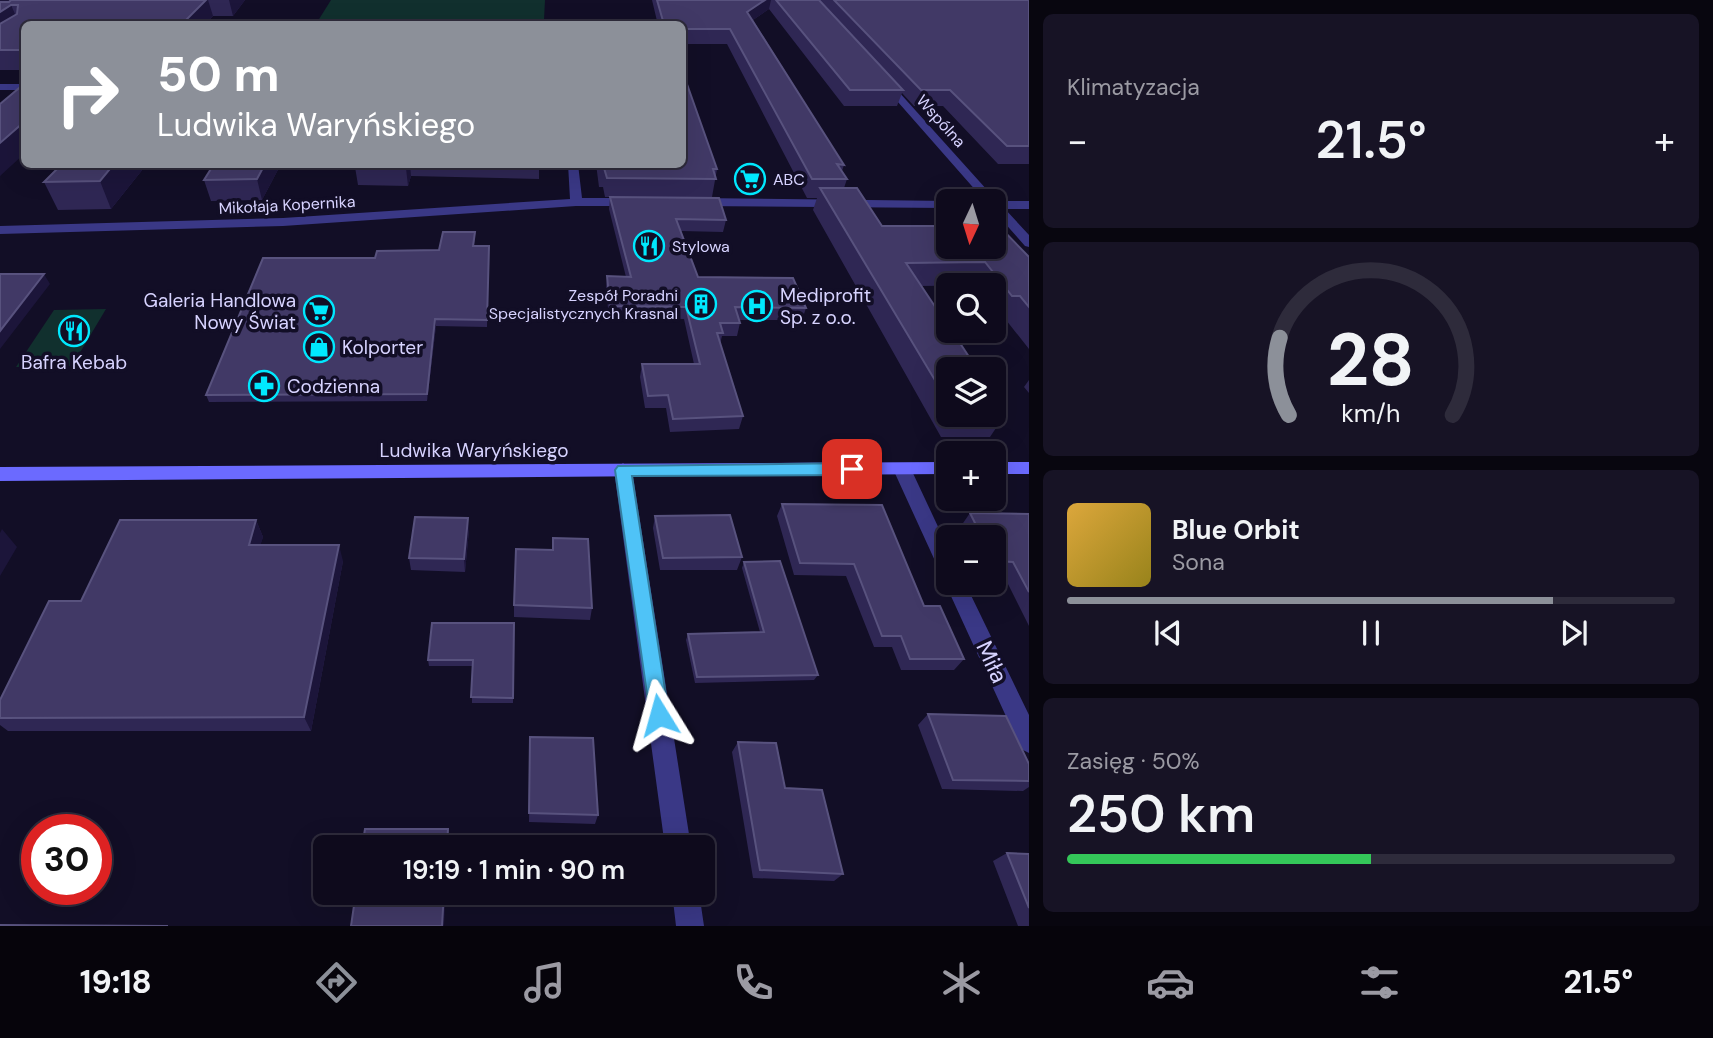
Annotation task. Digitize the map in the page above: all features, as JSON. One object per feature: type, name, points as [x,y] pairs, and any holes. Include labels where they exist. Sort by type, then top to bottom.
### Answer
[{"type":"main road","name":"Ludwika Waryńskiego","points":[[0,474],[936,468]]},
{"type":"main road","points":[[1006,468],[1029,468]]},
{"type":"street","name":"Wspólna","points":[[880,77],[981,189]]},
{"type":"street","points":[[0,87],[21,87]]},
{"type":"street","points":[[573,168],[576,202]]},
{"type":"street","name":"Mikołaja Kopernika","points":[[0,230],[283,222],[576,202],[643,202]]},
{"type":"street","points":[[683,202],[936,204]]},
{"type":"street","points":[[1006,204],[1029,205]]},
{"type":"street","name":"Wspólna","points":[[1006,217],[1029,243]]},
{"type":"street","points":[[902,469],[936,542]]},
{"type":"street","points":[[624,470],[676,835]]},
{"type":"street","name":"Miła","points":[[962,595],[1029,741]]},
{"type":"street","points":[[687,905],[690,926]]},
{"type":"green space","points":[[331,0],[545,0],[546,21],[318,21]]},
{"type":"green space","points":[[106,309],[72,366],[16,367],[54,310]]},
{"type":"building","points":[[206,0],[185,21],[21,21],[21,50],[0,50],[0,24],[17,14],[18,5],[11,5],[0,12],[0,2]]},
{"type":"building","points":[[657,0],[765,0],[747,12],[844,165],[837,164],[847,179],[812,179],[730,29],[686,29],[686,21],[663,21]]},
{"type":"building","points":[[776,0],[819,0],[903,90],[850,90]]},
{"type":"building","points":[[834,0],[1029,0],[1029,146],[1007,146],[950,90],[921,90]]},
{"type":"building","points":[[686,81],[717,169],[713,169],[716,179],[607,178],[604,168],[686,168]]},
{"type":"building","points":[[21,86],[21,125],[0,143],[0,104]]},
{"type":"building","points":[[58,168],[111,168],[100,181],[44,182]]},
{"type":"building","points":[[212,168],[263,168],[257,179],[204,180]]},
{"type":"building","points":[[820,188],[857,188],[882,226],[936,226],[936,259],[1006,259],[1006,233],[1029,257],[1029,307],[1020,296],[1012,296],[1006,288],[1006,273],[994,273],[985,262],[906,263],[936,308],[936,343],[960,343],[969,357],[936,357],[936,382]]},
{"type":"building","points":[[610,197],[719,198],[726,220],[676,219],[698,277],[793,278],[806,308],[735,307],[740,323],[720,323],[723,333],[717,333],[743,416],[673,419],[668,395],[648,396],[642,364],[700,364],[686,307],[610,306],[607,276],[631,277]]},
{"type":"building","name":"Galeria Handlowa Nowy Świat","points":[[443,232],[475,232],[473,246],[489,246],[487,320],[435,319],[427,394],[206,395],[263,258],[375,258],[377,251],[439,250]]},
{"type":"building","points":[[0,274],[44,274],[0,331]]},
{"type":"building","points":[[782,504],[882,505],[924,606],[940,606],[964,659],[910,659],[901,636],[882,636],[854,564],[800,563]]},
{"type":"building","points":[[970,513],[1029,514],[1029,592],[1013,562],[1006,562],[1006,525],[976,525]]},
{"type":"building","points":[[730,515],[742,557],[663,558],[655,516]]},
{"type":"building","points":[[415,517],[468,518],[464,559],[409,558]]},
{"type":"building","points":[[120,520],[256,520],[249,545],[339,545],[304,717],[0,718],[0,700],[49,601],[81,601]]},
{"type":"building","points":[[553,538],[588,539],[592,608],[514,605],[516,549],[553,550]]},
{"type":"building","points":[[780,561],[818,675],[697,677],[688,634],[764,632],[744,562]]},
{"type":"building","points":[[432,623],[514,623],[513,698],[471,697],[473,660],[428,660]]},
{"type":"building","points":[[928,714],[1006,716],[1029,764],[1029,781],[953,780]]},
{"type":"building","points":[[530,737],[593,738],[598,815],[529,813]]},
{"type":"building","points":[[738,742],[776,743],[785,788],[822,790],[843,874],[760,870]]},
{"type":"building","points":[[365,829],[448,829],[448,835],[364,835]]},
{"type":"building","points":[[1007,853],[1029,854],[1029,908]]},
{"type":"building","points":[[354,905],[443,905],[442,926],[351,926]]},
{"type":"building","points":[[0,925],[168,926],[0,926]]},
{"type":"place","name":"ABC","points":[[750,179]]},
{"type":"place","name":"Stylowa","points":[[649,246]]},
{"type":"place","name":"Zespół Poradni Specjalistycznych Krasnal","points":[[701,304]]},
{"type":"place","name":"Mediprofit Sp. z o.o.","points":[[757,306]]},
{"type":"place","name":"Galeria Handlowa Nowy Świat","points":[[319,311]]},
{"type":"place","name":"Bafra Kebab","points":[[74,331]]},
{"type":"place","name":"Kolporter","points":[[319,347]]},
{"type":"place","name":"Codzienna","points":[[264,386]]},
{"type":"route","points":[[659,715],[624,470],[852,469]]}]
